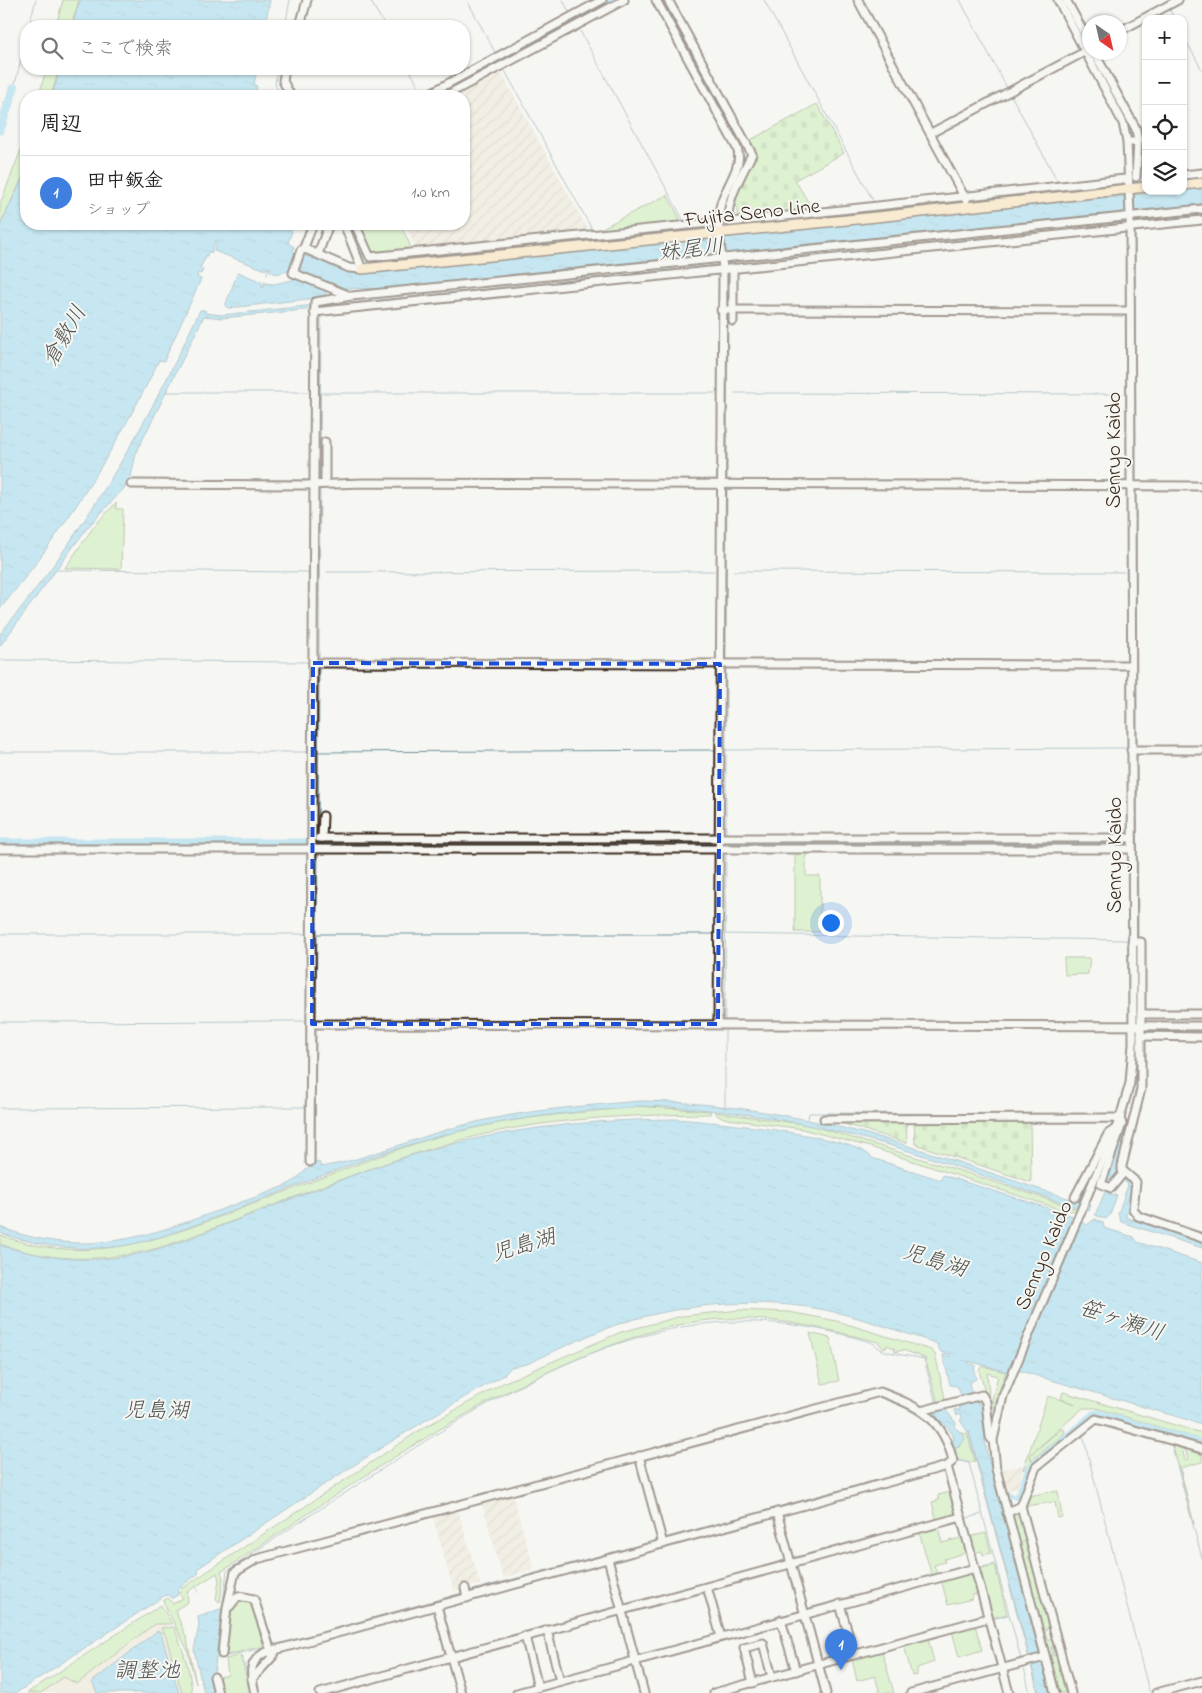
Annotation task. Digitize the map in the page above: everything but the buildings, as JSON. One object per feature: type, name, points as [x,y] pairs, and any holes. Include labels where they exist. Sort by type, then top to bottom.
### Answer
[{"type":"main road","points":[[1187,185],[1202,183]]},
{"type":"main road","name":"Fujita Seno Line","points":[[362,269],[551,243],[720,228],[966,201],[1129,191],[1142,188]]},
{"type":"street","points":[[302,20],[307,0]]},
{"type":"street","points":[[455,90],[571,22],[602,0]]},
{"type":"street","points":[[470,73],[571,22],[624,0]]},
{"type":"street","points":[[656,0],[752,154],[730,194],[720,206],[722,263],[729,309],[733,321]]},
{"type":"street","points":[[668,0],[717,100],[739,152],[728,211],[731,222],[875,206],[966,201],[1142,178]]},
{"type":"street","points":[[858,0],[966,201]]},
{"type":"street","name":"Senryo Kaido","points":[[1058,0],[1082,38]]},
{"type":"street","points":[[1066,0],[1082,34]]},
{"type":"street","points":[[1127,28],[1178,0]]},
{"type":"street","points":[[931,133],[1082,53]]},
{"type":"street","name":"Senryo Kaido","points":[[1055,1693],[996,1469],[993,1440],[997,1415],[1011,1376],[1120,1118],[1130,1083],[1136,942],[1132,849],[1135,750],[1131,665],[1135,486],[1129,191],[1134,142],[1094,60]]},
{"type":"street","points":[[1095,60],[1136,129],[1132,178]]},
{"type":"street","points":[[284,75],[283,81],[288,90]]},
{"type":"street","points":[[437,90],[466,75]]},
{"type":"street","points":[[1187,175],[1202,173]]},
{"type":"street","points":[[317,310],[722,263],[733,268],[1021,233],[1130,217],[1202,210]]},
{"type":"street","points":[[310,1162],[314,1023],[312,934],[316,843],[312,752],[317,663],[313,572],[319,482],[318,300],[1021,233],[1129,228],[1202,220]]},
{"type":"street","points":[[359,230],[370,257],[551,243],[594,234],[685,225],[720,228]]},
{"type":"street","points":[[311,230],[303,250],[297,259],[293,274],[352,296]]},
{"type":"street","points":[[318,254],[327,230]]},
{"type":"street","points":[[303,250],[318,254],[349,268],[362,269],[346,230]]},
{"type":"street","points":[[721,1023],[719,934],[722,841],[720,482],[729,309],[733,268]]},
{"type":"street","points":[[729,309],[1130,311]]},
{"type":"street","points":[[319,482],[325,442]]},
{"type":"street","points":[[131,484],[720,482],[1202,486]]},
{"type":"street","points":[[317,663],[1131,665]]},
{"type":"street","points":[[1135,750],[1202,750]]},
{"type":"street","points":[[316,843],[323,816]]},
{"type":"street","points":[[0,850],[316,843],[1132,838]]},
{"type":"street","points":[[316,843],[722,841],[1132,849]]},
{"type":"street","points":[[824,1119],[1120,1118],[1122,1124],[1101,1184],[1108,1188],[1122,1175],[1122,1160],[1141,1089],[1141,1014],[1136,942]]},
{"type":"street","points":[[1141,1014],[1202,1014]]},
{"type":"street","points":[[314,1023],[1133,1026],[1141,1031],[1202,1037]]},
{"type":"street","points":[[1141,1031],[1202,1026]]},
{"type":"street","points":[[1075,1197],[1108,1134],[1115,1130]]},
{"type":"street","points":[[1122,1175],[1136,1182],[1133,1205],[1135,1213],[1202,1238]]},
{"type":"street","points":[[222,1654],[227,1607],[235,1572],[257,1558],[880,1392],[915,1405],[941,1428],[961,1518],[1009,1693]]},
{"type":"street","points":[[921,1411],[982,1394],[985,1398],[990,1437],[993,1440]]},
{"type":"street","points":[[1071,1693],[1021,1506],[1036,1467],[1096,1419],[1202,1449]]},
{"type":"street","points":[[639,1456],[662,1540]]},
{"type":"street","points":[[255,1693],[251,1670],[253,1663],[257,1657],[271,1648],[437,1606],[466,1593],[608,1559],[662,1540],[777,1512],[950,1462]]},
{"type":"street","points":[[1007,1513],[1021,1506]]},
{"type":"street","points":[[777,1512],[826,1693]]},
{"type":"street","points":[[320,1693],[961,1518]]},
{"type":"street","points":[[608,1559],[644,1693]]},
{"type":"street","points":[[517,1693],[975,1568]]},
{"type":"street","points":[[707,1587],[721,1637]]},
{"type":"street","points":[[227,1607],[231,1606],[238,1596],[254,1599],[274,1655],[252,1679]]},
{"type":"street","points":[[840,1605],[854,1655]]},
{"type":"street","points":[[437,1606],[461,1693]]},
{"type":"street","points":[[714,1693],[988,1618]]},
{"type":"street","points":[[781,1620],[796,1671]]},
{"type":"street","points":[[547,1630],[560,1681]]},
{"type":"street","points":[[525,1636],[538,1687]]},
{"type":"street","points":[[752,1683],[744,1648],[763,1643],[772,1677]]},
{"type":"street","points":[[911,1693],[1044,1657]]},
{"type":"street","points":[[214,1677],[218,1693]]},
{"type":"street","points":[[1156,1693],[1202,1680]]},
{"type":"highlighted area","points":[[313,663],[720,664],[718,1024],[312,1024]]},
{"type":"shaded area","points":[[498,70],[500,71],[590,233],[416,249],[408,230],[470,230],[470,90],[461,90]]},
{"type":"shaded area","points":[[1024,1465],[1018,1488],[1005,1491],[1000,1470]]},
{"type":"shaded area","points":[[512,1493],[534,1569],[503,1578],[481,1500]]},
{"type":"shaded area","points":[[457,1507],[480,1584],[454,1591],[432,1514]]},
{"type":"shaded area","points":[[161,1607],[186,1693],[29,1693]]},
{"type":"green space","points":[[63,0],[79,0],[73,20],[58,20]]},
{"type":"green space","points":[[44,75],[57,75],[53,90],[41,90]]},
{"type":"green space","points":[[817,104],[844,153],[795,180],[813,210],[738,221],[736,202],[732,202],[753,155],[747,142]]},
{"type":"green space","points":[[20,152],[20,183],[0,225],[0,204]]},
{"type":"green space","points":[[667,195],[682,222],[596,233],[598,230]]},
{"type":"green space","points":[[362,230],[403,230],[412,249],[371,252]]},
{"type":"green space","points":[[116,503],[116,509],[123,509],[121,569],[65,568],[95,525]]},
{"type":"green space","points":[[795,851],[806,851],[806,876],[820,876],[820,932],[795,932]]},
{"type":"green space","points":[[1064,958],[1090,958],[1088,974],[1065,975]]},
{"type":"green space","points":[[634,1106],[711,1111],[710,1114],[648,1115],[556,1122],[525,1126],[465,1139],[352,1175],[168,1245],[126,1255],[63,1258],[42,1255],[0,1244],[0,1235],[34,1245],[66,1249],[98,1249],[129,1245],[190,1228],[423,1141],[527,1118],[632,1108]]},
{"type":"green space","points":[[714,1112],[810,1125],[1077,1209],[1076,1211],[1062,1210],[870,1147],[802,1129],[728,1119],[718,1116]]},
{"type":"green space","points":[[906,1118],[907,1143],[831,1120]]},
{"type":"green space","points":[[914,1119],[1030,1121],[1031,1182],[915,1144]]},
{"type":"green space","points":[[740,1310],[789,1312],[837,1321],[931,1350],[935,1354],[946,1403],[938,1403],[925,1358],[903,1350],[895,1352],[894,1348],[887,1345],[886,1348],[883,1348],[878,1342],[808,1326],[761,1320],[713,1320],[674,1326],[618,1343],[577,1359],[484,1404],[438,1430],[350,1485],[221,1572],[223,1578],[220,1602],[216,1599],[219,1580],[217,1573],[187,1592],[188,1602],[175,1610],[187,1639],[196,1684],[187,1649],[163,1601],[168,1598],[173,1604],[183,1598],[179,1593],[181,1589],[420,1430],[505,1382],[621,1332],[682,1316]]},
{"type":"green space","points":[[810,1333],[830,1338],[839,1381],[822,1384]]},
{"type":"green space","points":[[982,1366],[1006,1372],[993,1407],[990,1422],[990,1407],[998,1376],[987,1373],[989,1394],[986,1396],[979,1370]]},
{"type":"green space","points":[[1063,1392],[1202,1433],[1202,1440],[1096,1408],[1083,1408],[1030,1455],[1031,1460],[1034,1461],[1023,1470],[1048,1396],[1076,1404],[1061,1399]]},
{"type":"green space","points":[[1061,1429],[1065,1430],[1064,1434],[1032,1460],[1030,1455]]},
{"type":"green space","points":[[967,1433],[975,1461],[970,1463],[954,1459],[951,1448],[957,1448],[965,1439],[963,1434]]},
{"type":"green space","points":[[1172,1443],[1181,1445],[1185,1460],[1188,1459],[1184,1445],[1202,1451],[1202,1462],[1180,1468],[1194,1524]]},
{"type":"green space","points":[[1058,1491],[1062,1517],[1058,1518],[1055,1502],[1025,1506],[1027,1496]]},
{"type":"green space","points":[[951,1492],[958,1516],[937,1522],[932,1502],[939,1500],[938,1495]]},
{"type":"green space","points":[[1018,1511],[1050,1627],[1045,1630],[1047,1639],[1052,1639],[1054,1646],[1051,1647],[1053,1656],[1057,1655],[1065,1693],[1058,1693],[1011,1514]]},
{"type":"green space","points":[[938,1527],[942,1543],[964,1537],[968,1552],[944,1559],[945,1562],[934,1565],[938,1576],[932,1576],[919,1532]]},
{"type":"green space","points":[[986,1533],[991,1553],[983,1555],[982,1551],[973,1553],[969,1537]]},
{"type":"green space","points":[[995,1565],[1007,1614],[991,1618],[977,1569]]},
{"type":"green space","points":[[973,1571],[979,1594],[972,1595],[972,1599],[948,1605],[941,1580]]},
{"type":"green space","points":[[237,1599],[252,1600],[267,1645],[227,1655],[227,1626],[230,1612]]},
{"type":"green space","points":[[161,1605],[172,1624],[156,1624],[149,1628],[77,1684],[64,1677],[41,1693],[27,1693]]},
{"type":"green space","points":[[975,1625],[982,1650],[959,1657],[952,1631]]},
{"type":"green space","points":[[174,1627],[186,1659],[192,1693],[182,1693],[166,1637],[161,1628]]},
{"type":"green space","points":[[928,1638],[934,1662],[917,1668],[917,1675],[912,1676],[904,1645]]},
{"type":"green space","points":[[882,1651],[894,1693],[880,1693],[875,1676],[857,1681],[852,1659]]},
{"type":"green space","points":[[240,1655],[251,1693],[219,1693],[216,1678],[228,1675],[226,1659]]},
{"type":"water","points":[[80,0],[270,0],[266,20],[74,20]]},
{"type":"water","points":[[58,75],[256,75],[254,85],[257,86],[256,90],[54,90]]},
{"type":"water","name":"倉敷川","points":[[20,184],[20,230],[290,230],[292,231],[288,243],[294,247],[293,251],[296,254],[291,270],[276,274],[270,271],[270,268],[266,268],[266,270],[214,251],[217,243],[215,242],[211,253],[209,251],[200,268],[203,269],[201,274],[198,273],[197,277],[201,279],[164,361],[159,360],[125,426],[67,520],[0,609],[0,226]]},
{"type":"water","name":"妹尾川","points":[[1202,188],[1202,204],[379,289],[344,288],[296,269],[301,256],[307,256],[349,272],[373,273],[1142,194],[1187,195],[1187,190]]},
{"type":"water","points":[[238,272],[262,282],[262,288],[265,283],[274,284],[297,279],[326,290],[325,297],[229,308],[225,306]]},
{"type":"water","points":[[325,304],[325,308],[222,318],[204,316],[136,453],[130,482],[87,528],[0,646],[0,634],[59,558],[111,479],[158,396],[200,310],[205,310],[205,313],[222,315]]},
{"type":"water","points":[[641,1101],[753,1110],[836,1126],[892,1141],[1091,1205],[1089,1211],[919,1154],[834,1131],[777,1119],[720,1111],[635,1106],[632,1108],[577,1112],[496,1123],[443,1135],[368,1159],[179,1231],[133,1244],[101,1248],[62,1247],[37,1243],[0,1233],[0,1227],[30,1237],[59,1242],[87,1243],[141,1236],[196,1219],[289,1184],[311,1166],[319,1162],[321,1167],[339,1163],[446,1130],[486,1120],[552,1109]]},
{"type":"water","points":[[1130,1116],[1132,1116],[1120,1159],[1120,1174],[1133,1182],[1127,1218],[1202,1242],[1202,1248],[1121,1222],[1118,1214],[1128,1185],[1122,1178],[1109,1187],[1106,1183]]},
{"type":"water","name":"児島湖","points":[[674,1119],[779,1131],[839,1142],[860,1150],[872,1158],[941,1180],[943,1175],[1073,1216],[1087,1225],[1095,1219],[1103,1222],[1104,1228],[1134,1237],[1137,1242],[1202,1263],[1202,1424],[1010,1368],[1008,1372],[969,1361],[968,1363],[975,1365],[976,1379],[969,1383],[972,1395],[969,1395],[981,1404],[986,1449],[1050,1693],[1039,1693],[969,1431],[967,1431],[960,1420],[963,1419],[960,1414],[957,1416],[954,1410],[957,1409],[959,1412],[962,1397],[957,1386],[950,1385],[943,1355],[949,1357],[950,1355],[941,1352],[936,1343],[824,1310],[762,1303],[740,1303],[695,1307],[628,1321],[577,1341],[527,1364],[511,1367],[504,1375],[387,1444],[197,1569],[199,1573],[177,1589],[178,1595],[172,1598],[169,1595],[164,1596],[16,1693],[0,1693],[0,1245],[25,1252],[62,1258],[117,1258],[148,1252],[179,1242],[409,1156],[474,1139],[573,1124]]},
{"type":"water","points":[[1106,1190],[1109,1191],[1109,1194],[1117,1195],[1110,1215],[1106,1219],[1095,1215]]},
{"type":"water","points":[[944,1408],[956,1423],[955,1428],[962,1433],[964,1439],[957,1447],[953,1447],[951,1443],[954,1438],[947,1427],[930,1413]]},
{"type":"water","points":[[224,1609],[216,1654],[220,1658],[216,1658],[214,1674],[210,1676],[214,1693],[204,1693],[194,1650],[199,1626],[198,1617]]},
{"type":"water","name":"調整池","points":[[157,1631],[161,1633],[179,1693],[97,1693],[92,1682]]},
{"type":"waterway","points":[[31,20],[36,0]]},
{"type":"waterway","points":[[286,20],[290,0]]},
{"type":"waterway","points":[[370,0],[382,20]]},
{"type":"waterway","points":[[467,0],[496,54]]},
{"type":"waterway","points":[[563,0],[570,14]]},
{"type":"waterway","points":[[444,90],[610,0]]},
{"type":"waterway","points":[[663,0],[747,154],[740,171]]},
{"type":"waterway","points":[[764,0],[875,204]]},
{"type":"waterway","points":[[960,0],[1007,88]]},
{"type":"waterway","points":[[1169,8],[1172,15]]},
{"type":"waterway","points":[[579,29],[685,223]]},
{"type":"waterway","points":[[1187,42],[1202,70]]},
{"type":"waterway","points":[[14,88],[20,64]]},
{"type":"waterway","points":[[504,69],[594,233]]},
{"type":"waterway","points":[[276,75],[275,85],[278,90]]},
{"type":"waterway","points":[[412,75],[421,90]]},
{"type":"waterway","points":[[0,130],[14,88]]},
{"type":"waterway","points":[[1011,95],[1059,184]]},
{"type":"waterway","points":[[3,102],[8,104]]},
{"type":"waterway","points":[[1187,178],[1202,177]]},
{"type":"waterway","points":[[1132,181],[1142,181]]},
{"type":"waterway","points":[[970,200],[1100,185]]},
{"type":"waterway","points":[[886,209],[964,201]]},
{"type":"waterway","points":[[725,212],[728,222]]},
{"type":"waterway","points":[[759,222],[822,216]]},
{"type":"waterway","points":[[722,226],[730,225]]},
{"type":"waterway","points":[[726,265],[1126,225]]},
{"type":"waterway","points":[[352,230],[361,253],[370,261],[715,227]]},
{"type":"waterway","points":[[1135,229],[1136,483]]},
{"type":"waterway","points":[[323,306],[720,265]]},
{"type":"waterway","points":[[267,274],[269,267]]},
{"type":"waterway","points":[[263,288],[265,281]]},
{"type":"waterway","points":[[729,307],[730,283]]},
{"type":"waterway","points":[[727,479],[728,313]]},
{"type":"waterway","points":[[320,481],[321,315]]},
{"type":"waterway","points":[[167,392],[310,392]]},
{"type":"waterway","points":[[318,393],[719,393]]},
{"type":"waterway","points":[[735,393],[1123,394]]},
{"type":"waterway","points":[[129,480],[310,480]]},
{"type":"waterway","points":[[329,480],[355,480]]},
{"type":"waterway","points":[[641,481],[717,481]]},
{"type":"waterway","points":[[724,481],[1126,482]]},
{"type":"waterway","points":[[319,661],[320,487]]},
{"type":"waterway","points":[[726,661],[727,489]]},
{"type":"waterway","points":[[1136,489],[1137,748]]},
{"type":"waterway","points":[[57,570],[311,572]]},
{"type":"waterway","points":[[327,572],[714,571]]},
{"type":"waterway","points":[[734,571],[1124,572]]},
{"type":"waterway","points":[[0,660],[309,662]]},
{"type":"waterway","points":[[318,836],[319,665]]},
{"type":"waterway","points":[[726,668],[726,836]]},
{"type":"waterway","points":[[723,750],[1127,748]]},
{"type":"waterway","points":[[314,752],[716,750]]},
{"type":"waterway","points":[[0,752],[310,752]]},
{"type":"waterway","points":[[1137,754],[1138,940]]},
{"type":"waterway","points":[[0,843],[1127,843]]},
{"type":"waterway","points":[[316,1021],[318,852]]},
{"type":"waterway","points":[[725,1021],[726,854]]},
{"type":"waterway","points":[[0,934],[307,934]]},
{"type":"waterway","points":[[314,934],[715,934]]},
{"type":"waterway","points":[[721,934],[1128,940]]},
{"type":"waterway","points":[[1144,1018],[1202,1018]]},
{"type":"waterway","points":[[0,1022],[309,1021]]},
{"type":"waterway","points":[[728,1021],[1019,1022]]},
{"type":"waterway","points":[[315,1163],[316,1027]]},
{"type":"waterway","points":[[725,1027],[725,1108]]},
{"type":"waterway","points":[[1138,1032],[1202,1032]]},
{"type":"waterway","points":[[0,1108],[307,1107]]},
{"type":"waterway","points":[[808,1119],[809,1113],[1117,1114]]},
{"type":"waterway","points":[[223,1602],[227,1571],[403,1455],[491,1402],[537,1378],[584,1356],[632,1339],[681,1327],[729,1322],[765,1322],[818,1329],[870,1342],[886,1351],[924,1359],[936,1403]]},
{"type":"waterway","points":[[298,1544],[879,1389]]},
{"type":"waterway","points":[[906,1399],[924,1406]]},
{"type":"waterway","points":[[1008,1494],[1017,1498],[1028,1468],[1093,1413],[1098,1412],[1202,1442]]},
{"type":"waterway","points":[[968,1431],[1029,1658]]},
{"type":"waterway","points":[[1083,1436],[1149,1691]]},
{"type":"waterway","points":[[1171,1443],[1202,1558]]},
{"type":"waterway","points":[[956,1460],[969,1463],[1021,1659]]},
{"type":"waterway","points":[[664,1538],[947,1461]]},
{"type":"waterway","points":[[964,1519],[982,1514]]},
{"type":"waterway","points":[[469,1591],[658,1540]]},
{"type":"waterway","points":[[979,1568],[994,1564]]},
{"type":"waterway","points":[[197,1588],[198,1592]]},
{"type":"waterway","points":[[271,1646],[462,1593]]},
{"type":"waterway","points":[[993,1619],[1008,1615]]},
{"type":"waterway","points":[[223,1657],[267,1647]]},
{"type":"waterway","points":[[1055,1647],[1053,1648],[1054,1654],[1057,1653]]},
{"type":"waterway","points":[[242,1655],[250,1685]]},
{"type":"waterway","points":[[1031,1665],[1038,1693]]},
{"type":"waterway","points":[[1024,1668],[1030,1693]]},
{"type":"place","name":"田中鈑金","points":[[841,1670]]},
{"type":"water label","name":"笹ヶ瀬川","points":[[1122,1319]]}]
